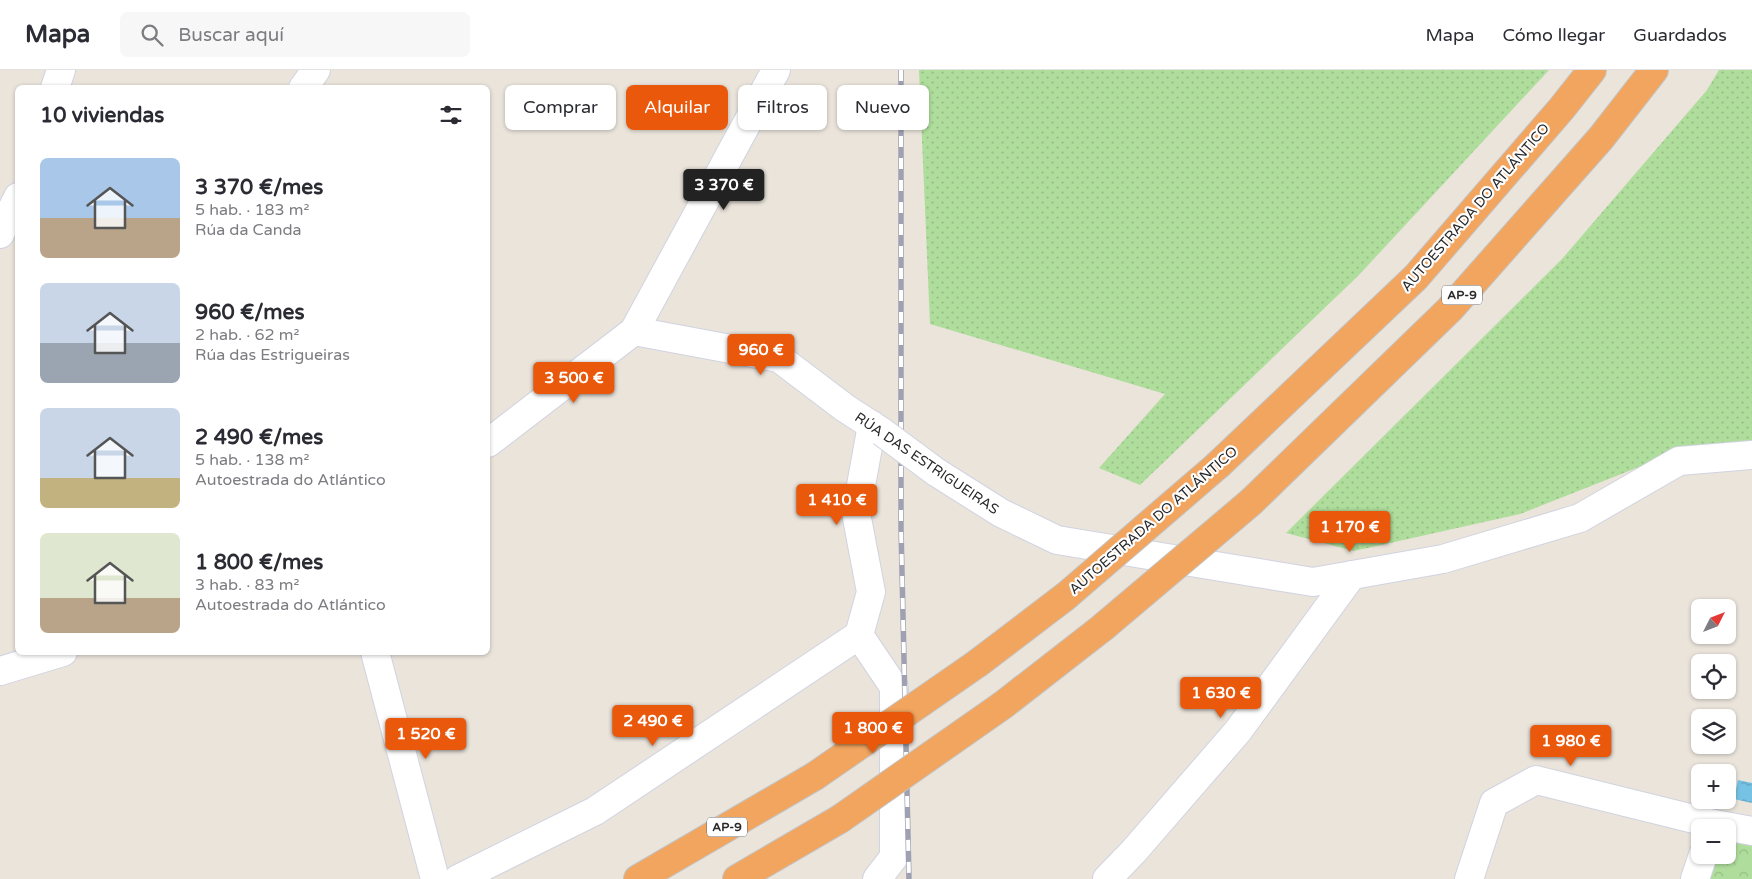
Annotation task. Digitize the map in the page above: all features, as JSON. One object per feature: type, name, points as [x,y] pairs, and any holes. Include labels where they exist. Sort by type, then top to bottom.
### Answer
[{"type":"highway","name":"AUTOESTRADA DO ATLÁNTICO","points":[[638,879],[815,776],[978,663],[1066,596],[1218,465],[1416,277],[1562,108],[1592,70]]},
{"type":"highway","name":"AP-9","points":[[737,879],[840,819],[1003,705],[1102,628],[1251,502],[1450,309],[1601,138],[1654,70]]},
{"type":"street","points":[[56,85],[61,70]]},
{"type":"street","points":[[305,85],[316,70]]},
{"type":"street","points":[[490,441],[634,331],[776,70]]},
{"type":"street","points":[[0,234],[15,203]]},
{"type":"street","points":[[0,239],[15,239]]},
{"type":"street","name":"RÚA DAS ESTRIGUEIRAS","points":[[634,331],[779,358],[844,408],[877,429],[936,472],[1001,513],[1058,540],[1313,582],[1443,559],[1580,518],[1678,461],[1752,455]]},
{"type":"street","points":[[458,879],[595,811],[859,635],[871,592],[856,512],[877,429]]},
{"type":"street","points":[[1107,879],[1134,851],[1238,731],[1352,575]]},
{"type":"street","points":[[859,635],[894,688],[894,857],[877,879]]},
{"type":"street","points":[[0,671],[53,655]]},
{"type":"street","points":[[376,655],[435,879]]},
{"type":"street","points":[[1469,879],[1494,803],[1536,780],[1691,820]]},
{"type":"street","points":[[1736,829],[1752,831]]},
{"type":"street","points":[[1695,879],[1700,864]]},
{"type":"green space","points":[[919,70],[1549,70],[1358,276],[1140,485],[1099,468],[1165,394],[930,324],[922,130],[929,130],[929,85],[920,85]]},
{"type":"green space","points":[[1719,70],[1752,70],[1752,451],[1692,446],[1520,514],[1354,551],[1286,533],[1562,259],[1707,90]]},
{"type":"green space","points":[[1736,829],[1752,831],[1752,879],[1695,879],[1700,864],[1736,864]]},
{"type":"water","points":[[1738,780],[1752,783],[1752,803],[1736,799]]},
{"type":"railway","points":[[901,70],[901,528],[909,879]]}]
